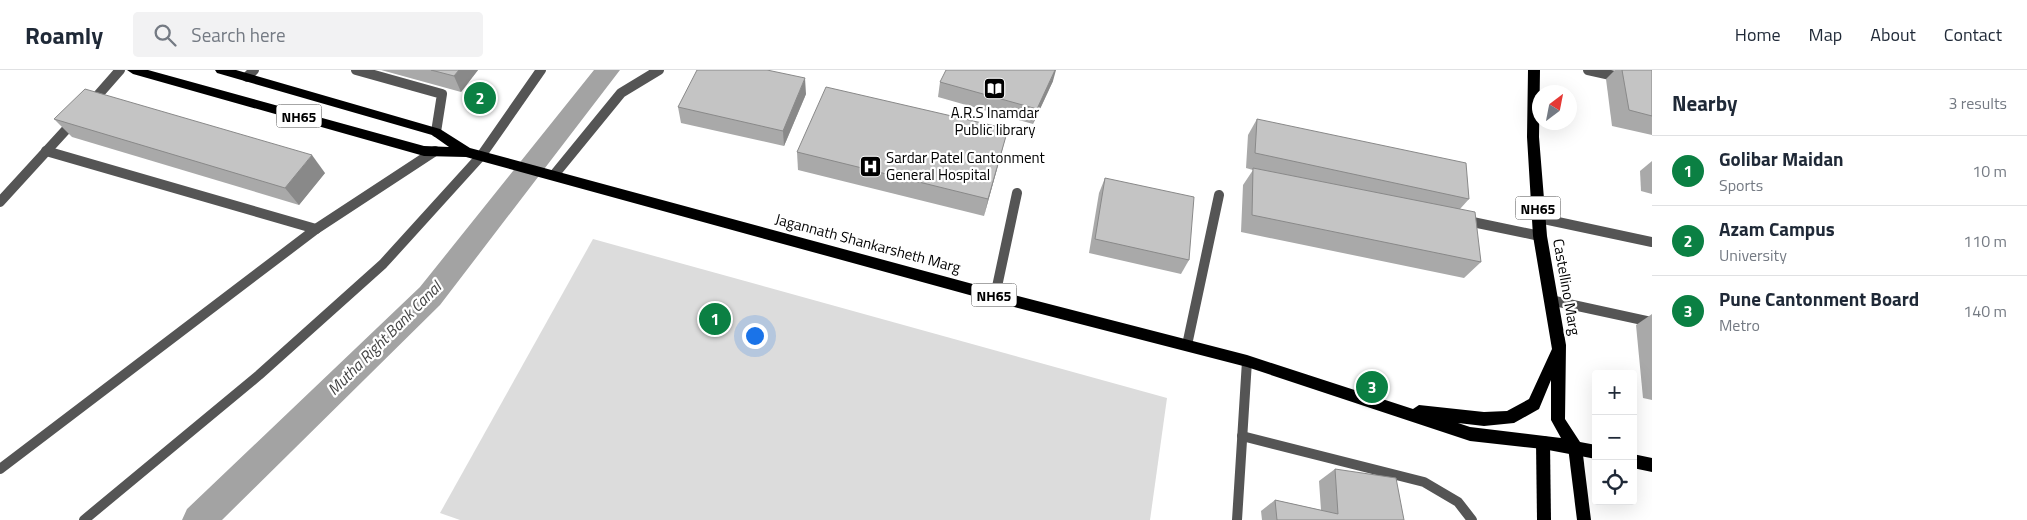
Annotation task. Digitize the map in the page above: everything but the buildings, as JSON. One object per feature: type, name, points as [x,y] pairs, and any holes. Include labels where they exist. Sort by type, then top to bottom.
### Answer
[{"type":"highway","name":"Jagannath Shankarsheth Marg","points":[[133,70],[424,151],[466,152],[995,296],[1247,361],[1470,434],[1575,447]]},
{"type":"highway","name":"Jagannath Shankarsheth Marg","points":[[221,70],[251,74],[436,132],[466,152]]},
{"type":"highway","name":"Castellino Marg","points":[[1534,70],[1533,137],[1540,236],[1559,345],[1558,420]]},
{"type":"highway","name":"Jagannath Shankarsheth Marg","points":[[1404,413],[1426,412],[1475,418],[1509,418],[1534,404],[1559,345]]},
{"type":"highway","points":[[1543,442],[1558,420],[1575,447]]},
{"type":"highway","name":"NH65","points":[[1575,447],[1592,451]]},
{"type":"highway","points":[[1637,462],[1652,465]]},
{"type":"main road","points":[[1543,442],[1544,520]]},
{"type":"main road","points":[[1575,447],[1584,520]]},
{"type":"street","points":[[0,202],[120,70]]},
{"type":"street","points":[[356,70],[442,94],[436,132]]},
{"type":"street","points":[[84,520],[259,375],[382,264],[481,156],[541,70]]},
{"type":"street","points":[[554,175],[621,93],[659,70]]},
{"type":"street","points":[[1588,70],[1634,80]]},
{"type":"street","points":[[0,469],[316,229],[435,151]]},
{"type":"street","points":[[46,152],[316,229]]},
{"type":"street","points":[[995,296],[1017,193]]},
{"type":"street","points":[[1187,346],[1219,195]]},
{"type":"street","points":[[1450,217],[1540,236]]},
{"type":"street","points":[[1539,218],[1652,242]]},
{"type":"street","points":[[1550,300],[1652,322]]},
{"type":"street","points":[[1236,520],[1247,361]]},
{"type":"street","points":[[1242,436],[1424,482],[1447,493],[1468,510],[1472,520]]},
{"type":"shaded area","points":[[593,239],[1167,398],[1150,520],[460,520],[440,513]]},
{"type":"waterway","name":"Mutha Right Bank Canal","points":[[199,520],[430,296],[608,70]]},
{"type":"place","name":"A.R.S Inamdar Public library","points":[[995,89]]},
{"type":"place","name":"Azam Campus","points":[[480,98]]},
{"type":"place","name":"Sardar Patel Cantonment General Hospital","points":[[870,166]]},
{"type":"place","name":"Golibar Maidan","points":[[715,319]]},
{"type":"place","name":"Pune Cantonment Board","points":[[1372,387]]}]
